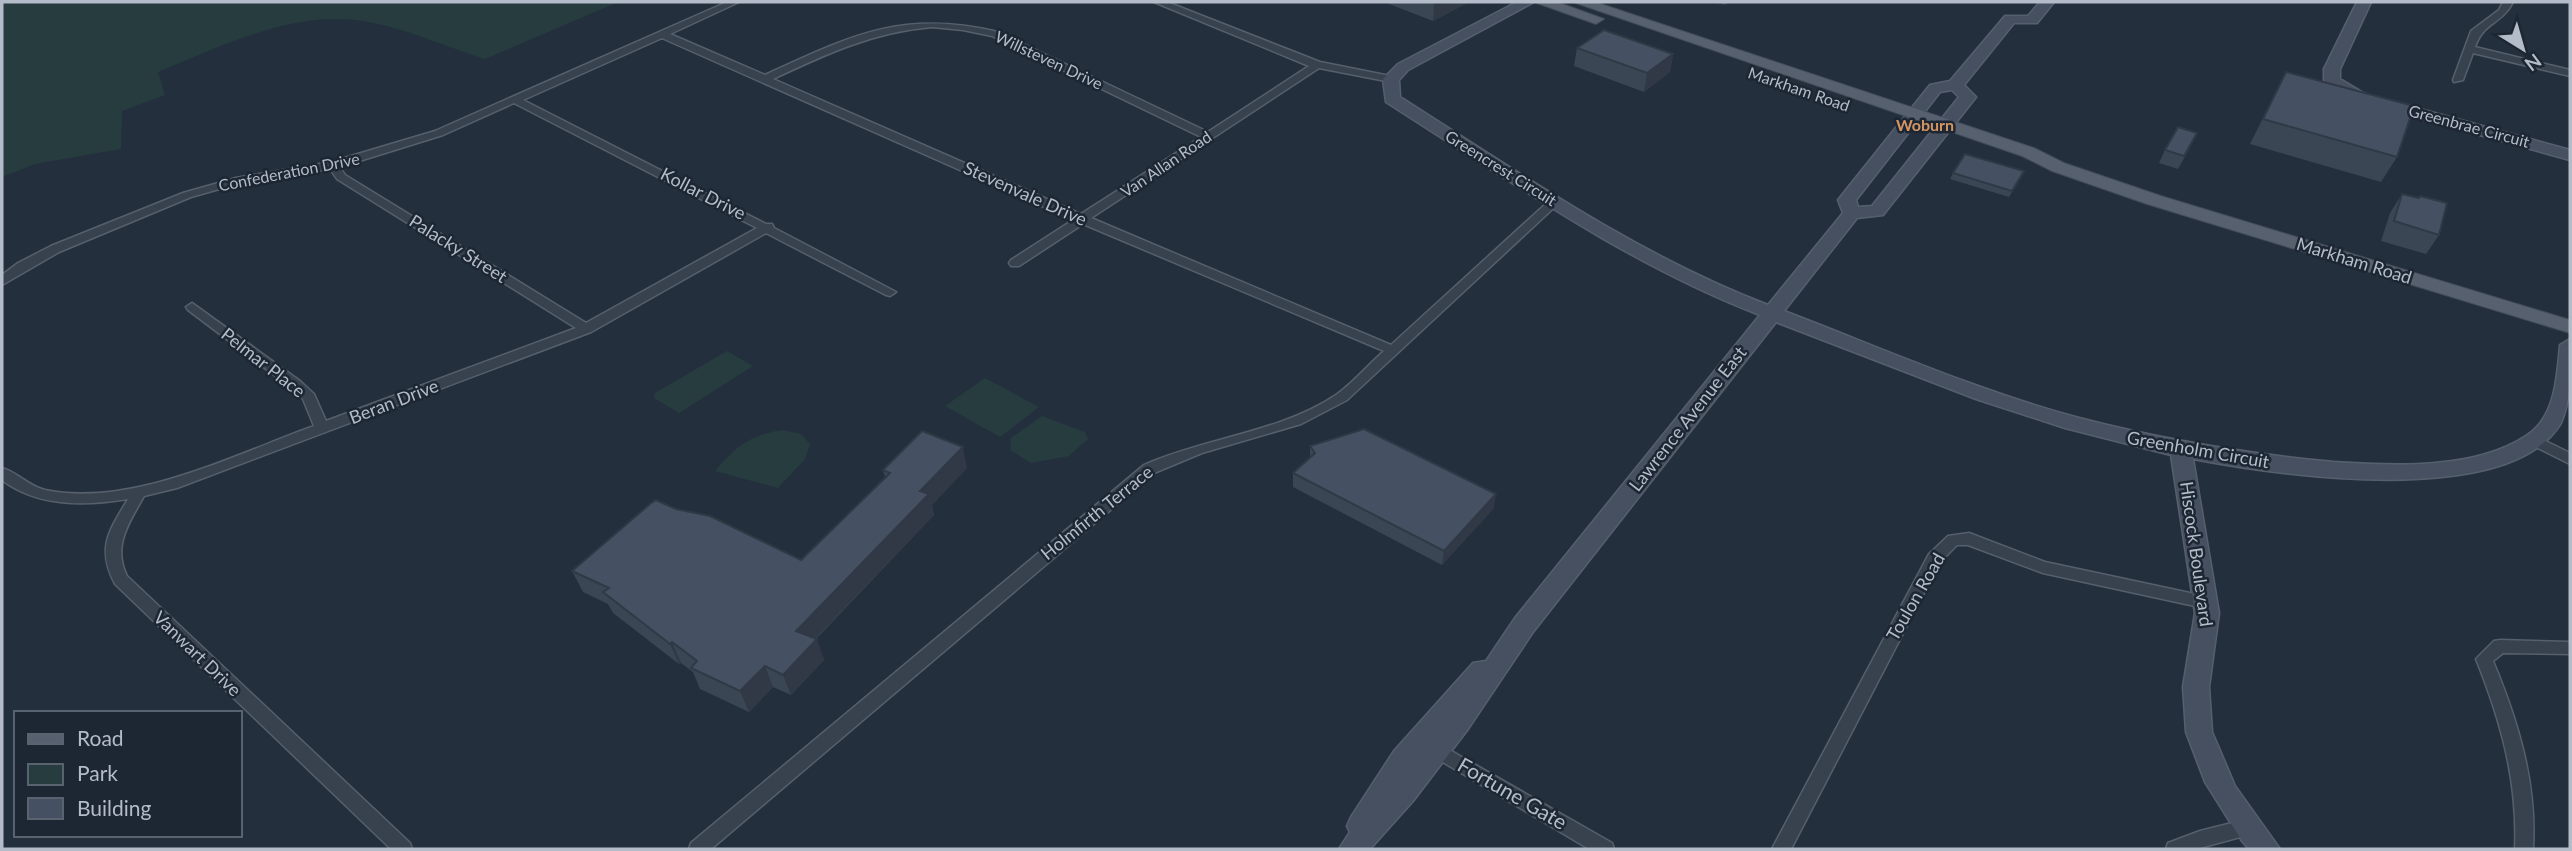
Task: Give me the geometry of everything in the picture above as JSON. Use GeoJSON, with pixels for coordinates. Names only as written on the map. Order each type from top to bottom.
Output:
{"type":"FeatureCollection","features":[{"type":"Feature","properties":{"kind":"main road","name":"Markham Road"},"geometry":{"type":"LineString","coordinates":[[1542,2],[1942,130],[2018,161],[2058,167],[2154,200],[2570,327]]}},
{"type":"Feature","properties":{"kind":"main road","name":"Markham Road"},"geometry":{"type":"LineString","coordinates":[[1581,2],[1909,120]]}},
{"type":"Feature","properties":{"kind":"street","name":"Confederation Drive"},"geometry":{"type":"LineString","coordinates":[[2,281],[55,249],[187,195],[236,181],[333,165],[418,141],[734,2]]}},
{"type":"Feature","properties":{"kind":"street"},"geometry":{"type":"LineString","coordinates":[[1160,2],[1317,65],[1391,79],[1403,67],[1527,2]]}},
{"type":"Feature","properties":{"kind":"street"},"geometry":{"type":"LineString","coordinates":[[2011,2],[2004,11],[2010,19],[2032,20],[2047,2]]}},
{"type":"Feature","properties":{"kind":"street","name":"Greenbrae Circuit"},"geometry":{"type":"LineString","coordinates":[[2364,2],[2332,69],[2332,80],[2341,89],[2359,97],[2570,155]]}},
{"type":"Feature","properties":{"kind":"street"},"geometry":{"type":"LineString","coordinates":[[2458,80],[2478,28],[2503,12],[2508,2]]}},
{"type":"Feature","properties":{"kind":"street","name":"Lawrence Avenue East"},"geometry":{"type":"LineString","coordinates":[[1346,849],[1852,213],[1847,200],[1909,120],[1935,88],[1955,86],[2010,19]]}},
{"type":"Feature","properties":{"kind":"street","name":"Willsteven Drive"},"geometry":{"type":"LineString","coordinates":[[765,79],[854,37],[880,30],[933,24],[966,27],[995,34],[1208,136]]}},
{"type":"Feature","properties":{"kind":"street","name":"Stevenvale Drive"},"geometry":{"type":"LineString","coordinates":[[662,34],[1082,219],[1390,349]]}},
{"type":"Feature","properties":{"kind":"street"},"geometry":{"type":"LineString","coordinates":[[2470,49],[2570,74]]}},
{"type":"Feature","properties":{"kind":"street","name":"Van Allan Road"},"geometry":{"type":"LineString","coordinates":[[1015,263],[1317,65]]}},
{"type":"Feature","properties":{"kind":"street","name":"Greencrest Circuit"},"geometry":{"type":"LineString","coordinates":[[1391,79],[1390,94],[1398,104],[1555,202],[1706,288],[1771,314]]}},
{"type":"Feature","properties":{"kind":"street"},"geometry":{"type":"LineString","coordinates":[[1852,213],[1877,211],[1968,97],[1955,86]]}},
{"type":"Feature","properties":{"kind":"street","name":"Kollar Drive"},"geometry":{"type":"LineString","coordinates":[[514,99],[768,227],[890,292]]}},
{"type":"Feature","properties":{"kind":"street","name":"Palacky Street"},"geometry":{"type":"LineString","coordinates":[[333,165],[341,177],[586,329]]}},
{"type":"Feature","properties":{"kind":"street","name":"Holmfirth Terrace"},"geometry":{"type":"LineString","coordinates":[[698,849],[1149,469],[1186,453],[1316,414],[1342,397],[1390,349],[1555,202]]}},
{"type":"Feature","properties":{"kind":"street","name":"Beran Drive"},"geometry":{"type":"LineString","coordinates":[[2,473],[24,488],[44,494],[89,497],[138,494],[322,429],[586,329],[768,227]]}},
{"type":"Feature","properties":{"kind":"street","name":"Pelmar Place"},"geometry":{"type":"LineString","coordinates":[[192,307],[309,397],[322,429]]}},
{"type":"Feature","properties":{"kind":"street","name":"Greenholm Circuit"},"geometry":{"type":"LineString","coordinates":[[1771,314],[2041,414],[2181,450],[2248,462],[2398,474],[2487,461],[2535,441]]}},
{"type":"Feature","properties":{"kind":"street"},"geometry":{"type":"LineString","coordinates":[[2570,345],[2565,394],[2552,421],[2535,441],[2570,459]]}},
{"type":"Feature","properties":{"kind":"street","name":"Hiscock Boulevard"},"geometry":{"type":"LineString","coordinates":[[2181,450],[2204,602],[2207,644],[2196,685],[2199,726],[2203,744],[2220,785],[2266,849]]}},
{"type":"Feature","properties":{"kind":"street","name":"Vanwart Drive"},"geometry":{"type":"LineString","coordinates":[[138,494],[110,552],[112,565],[121,580],[403,849]]}},
{"type":"Feature","properties":{"kind":"street","name":"Toulon Road"},"geometry":{"type":"LineString","coordinates":[[1781,849],[1934,558],[1953,540],[1969,539],[2043,567],[2204,602]]}},
{"type":"Feature","properties":{"kind":"street"},"geometry":{"type":"LineString","coordinates":[[2524,849],[2526,827],[2514,743],[2484,659],[2500,646],[2570,648]]}},
{"type":"Feature","properties":{"kind":"street","name":"Lawrence Avenue East"},"geometry":{"type":"LineString","coordinates":[[1353,849],[1428,745]]}},
{"type":"Feature","properties":{"kind":"street","name":"Fortune Gate"},"geometry":{"type":"LineString","coordinates":[[1428,745],[1605,849]]}},
{"type":"Feature","properties":{"kind":"street"},"geometry":{"type":"LineString","coordinates":[[2175,849],[2200,839],[2248,827]]}},
{"type":"Feature","properties":{"kind":"green space"},"geometry":{"type":"Polygon","coordinates":[[[2,2],[618,2],[485,59],[391,27],[349,19],[293,23],[265,30],[158,72],[165,95],[122,111],[121,149],[35,164],[2,177],[2,2]]]}},
{"type":"Feature","properties":{"kind":"green space"},"geometry":{"type":"Polygon","coordinates":[[[727,351],[753,366],[679,413],[654,398],[655,393],[727,351]]]}},
{"type":"Feature","properties":{"kind":"green space"},"geometry":{"type":"Polygon","coordinates":[[[985,378],[1039,407],[1000,437],[945,406],[985,378]]]}},
{"type":"Feature","properties":{"kind":"green space"},"geometry":{"type":"Polygon","coordinates":[[[1042,416],[1085,432],[1088,439],[1069,456],[1031,463],[1010,450],[1011,438],[1042,416]]]}},
{"type":"Feature","properties":{"kind":"green space"},"geometry":{"type":"Polygon","coordinates":[[[783,430],[801,434],[810,444],[805,459],[778,488],[715,471],[744,443],[783,430]]]}},
{"type":"Feature","properties":{"kind":"building"},"geometry":{"type":"Polygon","coordinates":[[[1604,30],[1673,54],[1647,73],[1577,48],[1604,30]]]}},
{"type":"Feature","properties":{"kind":"building"},"geometry":{"type":"Polygon","coordinates":[[[2286,72],[2414,106],[2397,157],[2263,119],[2286,72]]]}},
{"type":"Feature","properties":{"kind":"building"},"geometry":{"type":"Polygon","coordinates":[[[2178,127],[2197,133],[2184,156],[2165,150],[2178,127]]]}},
{"type":"Feature","properties":{"kind":"building"},"geometry":{"type":"Polygon","coordinates":[[[1965,154],[2024,171],[2012,191],[1953,173],[1965,154]]]}},
{"type":"Feature","properties":{"kind":"building"},"geometry":{"type":"Polygon","coordinates":[[[2402,194],[2447,203],[2439,235],[2394,221],[2402,194]]]}},
{"type":"Feature","properties":{"kind":"building"},"geometry":{"type":"Polygon","coordinates":[[[1364,429],[1496,494],[1444,551],[1293,473],[1315,453],[1310,446],[1364,429]]]}},
{"type":"Feature","properties":{"kind":"building"},"geometry":{"type":"Polygon","coordinates":[[[922,431],[963,447],[920,491],[929,494],[796,631],[817,639],[783,675],[765,666],[740,691],[691,668],[697,661],[672,642],[670,644],[603,592],[609,588],[572,571],[656,500],[676,509],[710,516],[801,560],[890,473],[883,470],[922,431]]]}},
{"type":"Feature","properties":{"kind":"district","name":"Woburn"},"geometry":{"type":"Point","coordinates":[1925,125]}}]}
